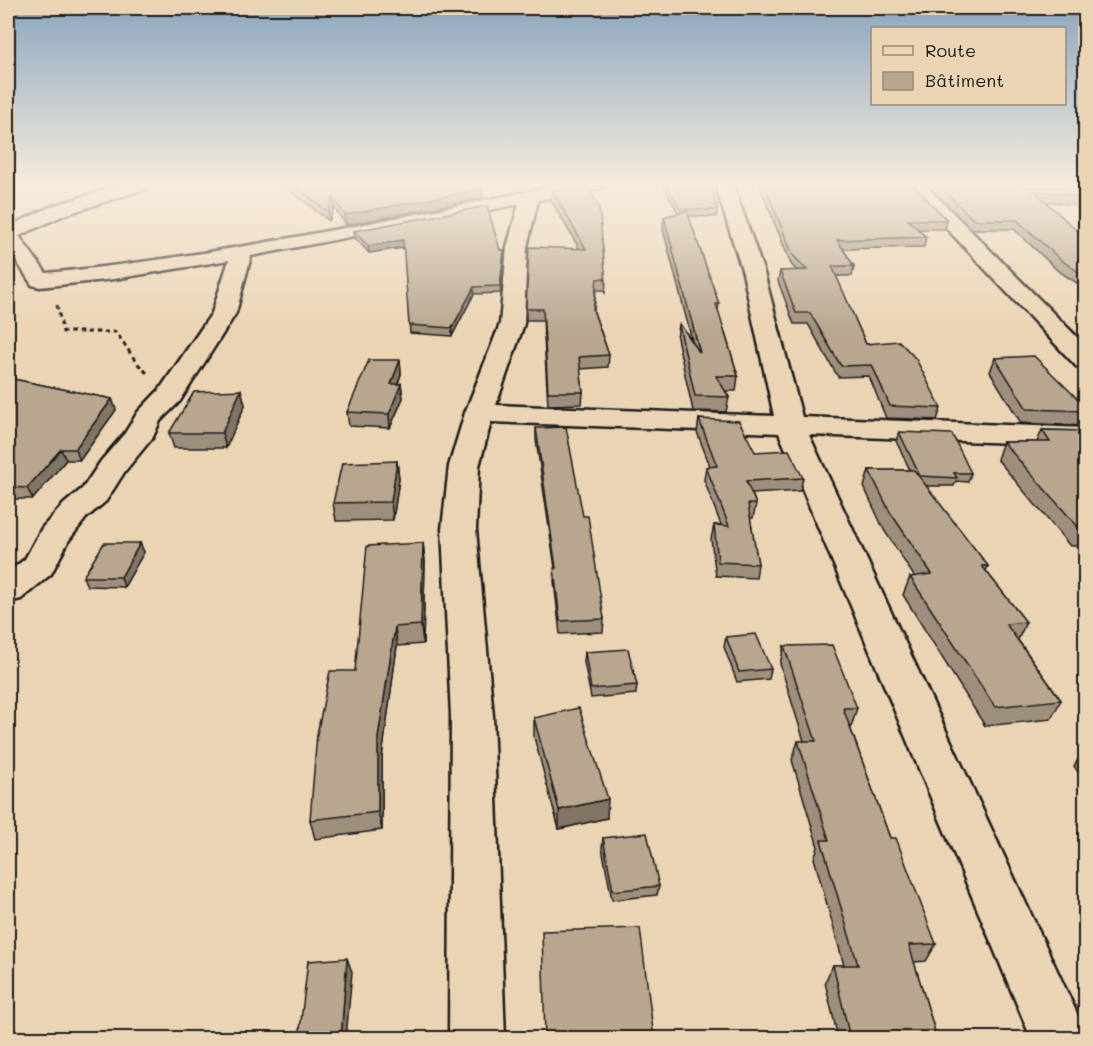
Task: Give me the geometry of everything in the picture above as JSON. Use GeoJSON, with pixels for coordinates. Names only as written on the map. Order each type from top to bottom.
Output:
{"type":"FeatureCollection","features":[{"type":"Feature","properties":{"kind":"street"},"geometry":{"type":"LineString","coordinates":[[11,233],[8,234],[40,279],[114,273],[242,252],[329,233]]}},
{"type":"Feature","properties":{"kind":"street"},"geometry":{"type":"LineString","coordinates":[[477,1038],[472,716],[459,529],[464,466],[479,413],[512,324],[518,233]]}},
{"type":"Feature","properties":{"kind":"street"},"geometry":{"type":"LineString","coordinates":[[741,233],[769,333],[790,424],[1059,1038]]}},
{"type":"Feature","properties":{"kind":"street"},"geometry":{"type":"LineString","coordinates":[[960,233],[1028,299],[1086,362]]}},
{"type":"Feature","properties":{"kind":"street"},"geometry":{"type":"LineString","coordinates":[[8,590],[39,566],[54,536],[75,511],[94,494],[112,467],[138,437],[148,418],[170,395],[224,313],[242,252]]}},
{"type":"Feature","properties":{"kind":"street"},"geometry":{"type":"LineString","coordinates":[[479,413],[1086,437]]}},
{"type":"Feature","properties":{"kind":"path"},"geometry":{"type":"LineString","coordinates":[[40,279],[56,301],[63,332],[116,332],[137,363],[170,395]]}},
{"type":"Feature","properties":{"kind":"building"},"geometry":{"type":"Polygon","coordinates":[[[356,233],[495,233],[500,250],[504,250],[500,286],[474,287],[452,328],[409,325],[403,240],[368,246],[356,233]]]}},
{"type":"Feature","properties":{"kind":"building"},"geometry":{"type":"Polygon","coordinates":[[[577,233],[601,233],[606,282],[604,278],[597,279],[593,310],[609,355],[579,357],[583,392],[548,392],[543,309],[526,309],[529,247],[586,249],[577,233]]]}},
{"type":"Feature","properties":{"kind":"building"},"geometry":{"type":"Polygon","coordinates":[[[668,233],[695,233],[719,304],[716,304],[738,376],[716,376],[729,397],[695,396],[680,324],[700,353],[668,233]]]}},
{"type":"Feature","properties":{"kind":"building"},"geometry":{"type":"Polygon","coordinates":[[[784,233],[922,233],[926,237],[837,240],[854,266],[832,266],[866,344],[899,341],[916,359],[941,408],[890,406],[872,365],[841,366],[810,313],[796,313],[780,271],[807,270],[793,255],[784,233]]]}},
{"type":"Feature","properties":{"kind":"building"},"geometry":{"type":"Polygon","coordinates":[[[1031,233],[1079,233],[1086,239],[1086,277],[1061,260],[1031,233]]]}},
{"type":"Feature","properties":{"kind":"building"},"geometry":{"type":"Polygon","coordinates":[[[1034,356],[1086,407],[1086,411],[1027,409],[995,358],[1034,356]]]}},
{"type":"Feature","properties":{"kind":"building"},"geometry":{"type":"Polygon","coordinates":[[[369,360],[400,360],[391,384],[401,384],[389,414],[347,412],[369,360]]]}},
{"type":"Feature","properties":{"kind":"building"},"geometry":{"type":"Polygon","coordinates":[[[8,378],[112,399],[75,449],[61,449],[27,488],[8,487],[8,378]]]}},
{"type":"Feature","properties":{"kind":"building"},"geometry":{"type":"Polygon","coordinates":[[[241,390],[222,433],[169,433],[194,392],[241,390]]]}},
{"type":"Feature","properties":{"kind":"building"},"geometry":{"type":"Polygon","coordinates":[[[699,419],[739,421],[755,452],[789,450],[803,478],[746,481],[756,504],[748,504],[758,564],[718,562],[714,525],[729,526],[706,467],[717,466],[699,419]]]}},
{"type":"Feature","properties":{"kind":"building"},"geometry":{"type":"Polygon","coordinates":[[[566,427],[583,516],[588,516],[604,619],[560,621],[554,568],[556,568],[536,428],[566,427]]]}},
{"type":"Feature","properties":{"kind":"building"},"geometry":{"type":"Polygon","coordinates":[[[1042,430],[1086,431],[1086,528],[1079,528],[1003,442],[1050,442],[1042,430]]]}},
{"type":"Feature","properties":{"kind":"building"},"geometry":{"type":"Polygon","coordinates":[[[899,432],[952,434],[971,473],[954,473],[957,478],[920,476],[899,432]]]}},
{"type":"Feature","properties":{"kind":"building"},"geometry":{"type":"Polygon","coordinates":[[[397,461],[391,502],[333,503],[342,463],[397,461]]]}},
{"type":"Feature","properties":{"kind":"building"},"geometry":{"type":"Polygon","coordinates":[[[869,470],[914,470],[988,566],[982,566],[1026,622],[1006,624],[1061,700],[995,707],[910,577],[932,574],[890,512],[869,470]]]}},
{"type":"Feature","properties":{"kind":"building"},"geometry":{"type":"Polygon","coordinates":[[[104,543],[140,543],[121,577],[83,577],[104,543]]]}},
{"type":"Feature","properties":{"kind":"building"},"geometry":{"type":"Polygon","coordinates":[[[423,543],[421,625],[395,627],[378,738],[378,812],[310,820],[317,734],[330,671],[355,671],[367,546],[423,543]]]}},
{"type":"Feature","properties":{"kind":"building"},"geometry":{"type":"Polygon","coordinates":[[[756,634],[771,669],[739,672],[726,637],[756,634]]]}},
{"type":"Feature","properties":{"kind":"building"},"geometry":{"type":"Polygon","coordinates":[[[832,645],[857,708],[843,708],[890,838],[896,838],[936,944],[909,945],[937,1038],[850,1038],[833,965],[858,965],[821,840],[829,840],[798,741],[816,741],[784,646],[832,645]]]}},
{"type":"Feature","properties":{"kind":"building"},"geometry":{"type":"Polygon","coordinates":[[[628,649],[637,685],[591,689],[585,652],[628,649]]]}},
{"type":"Feature","properties":{"kind":"building"},"geometry":{"type":"Polygon","coordinates":[[[579,708],[608,799],[559,810],[534,718],[579,708]]]}},
{"type":"Feature","properties":{"kind":"building"},"geometry":{"type":"Polygon","coordinates":[[[647,833],[659,886],[613,891],[603,838],[647,833]]]}},
{"type":"Feature","properties":{"kind":"building"},"geometry":{"type":"Polygon","coordinates":[[[640,928],[654,1038],[545,1038],[542,931],[640,928]]]}},
{"type":"Feature","properties":{"kind":"building"},"geometry":{"type":"Polygon","coordinates":[[[347,958],[341,1038],[299,1038],[308,961],[347,958]]]}}]}
